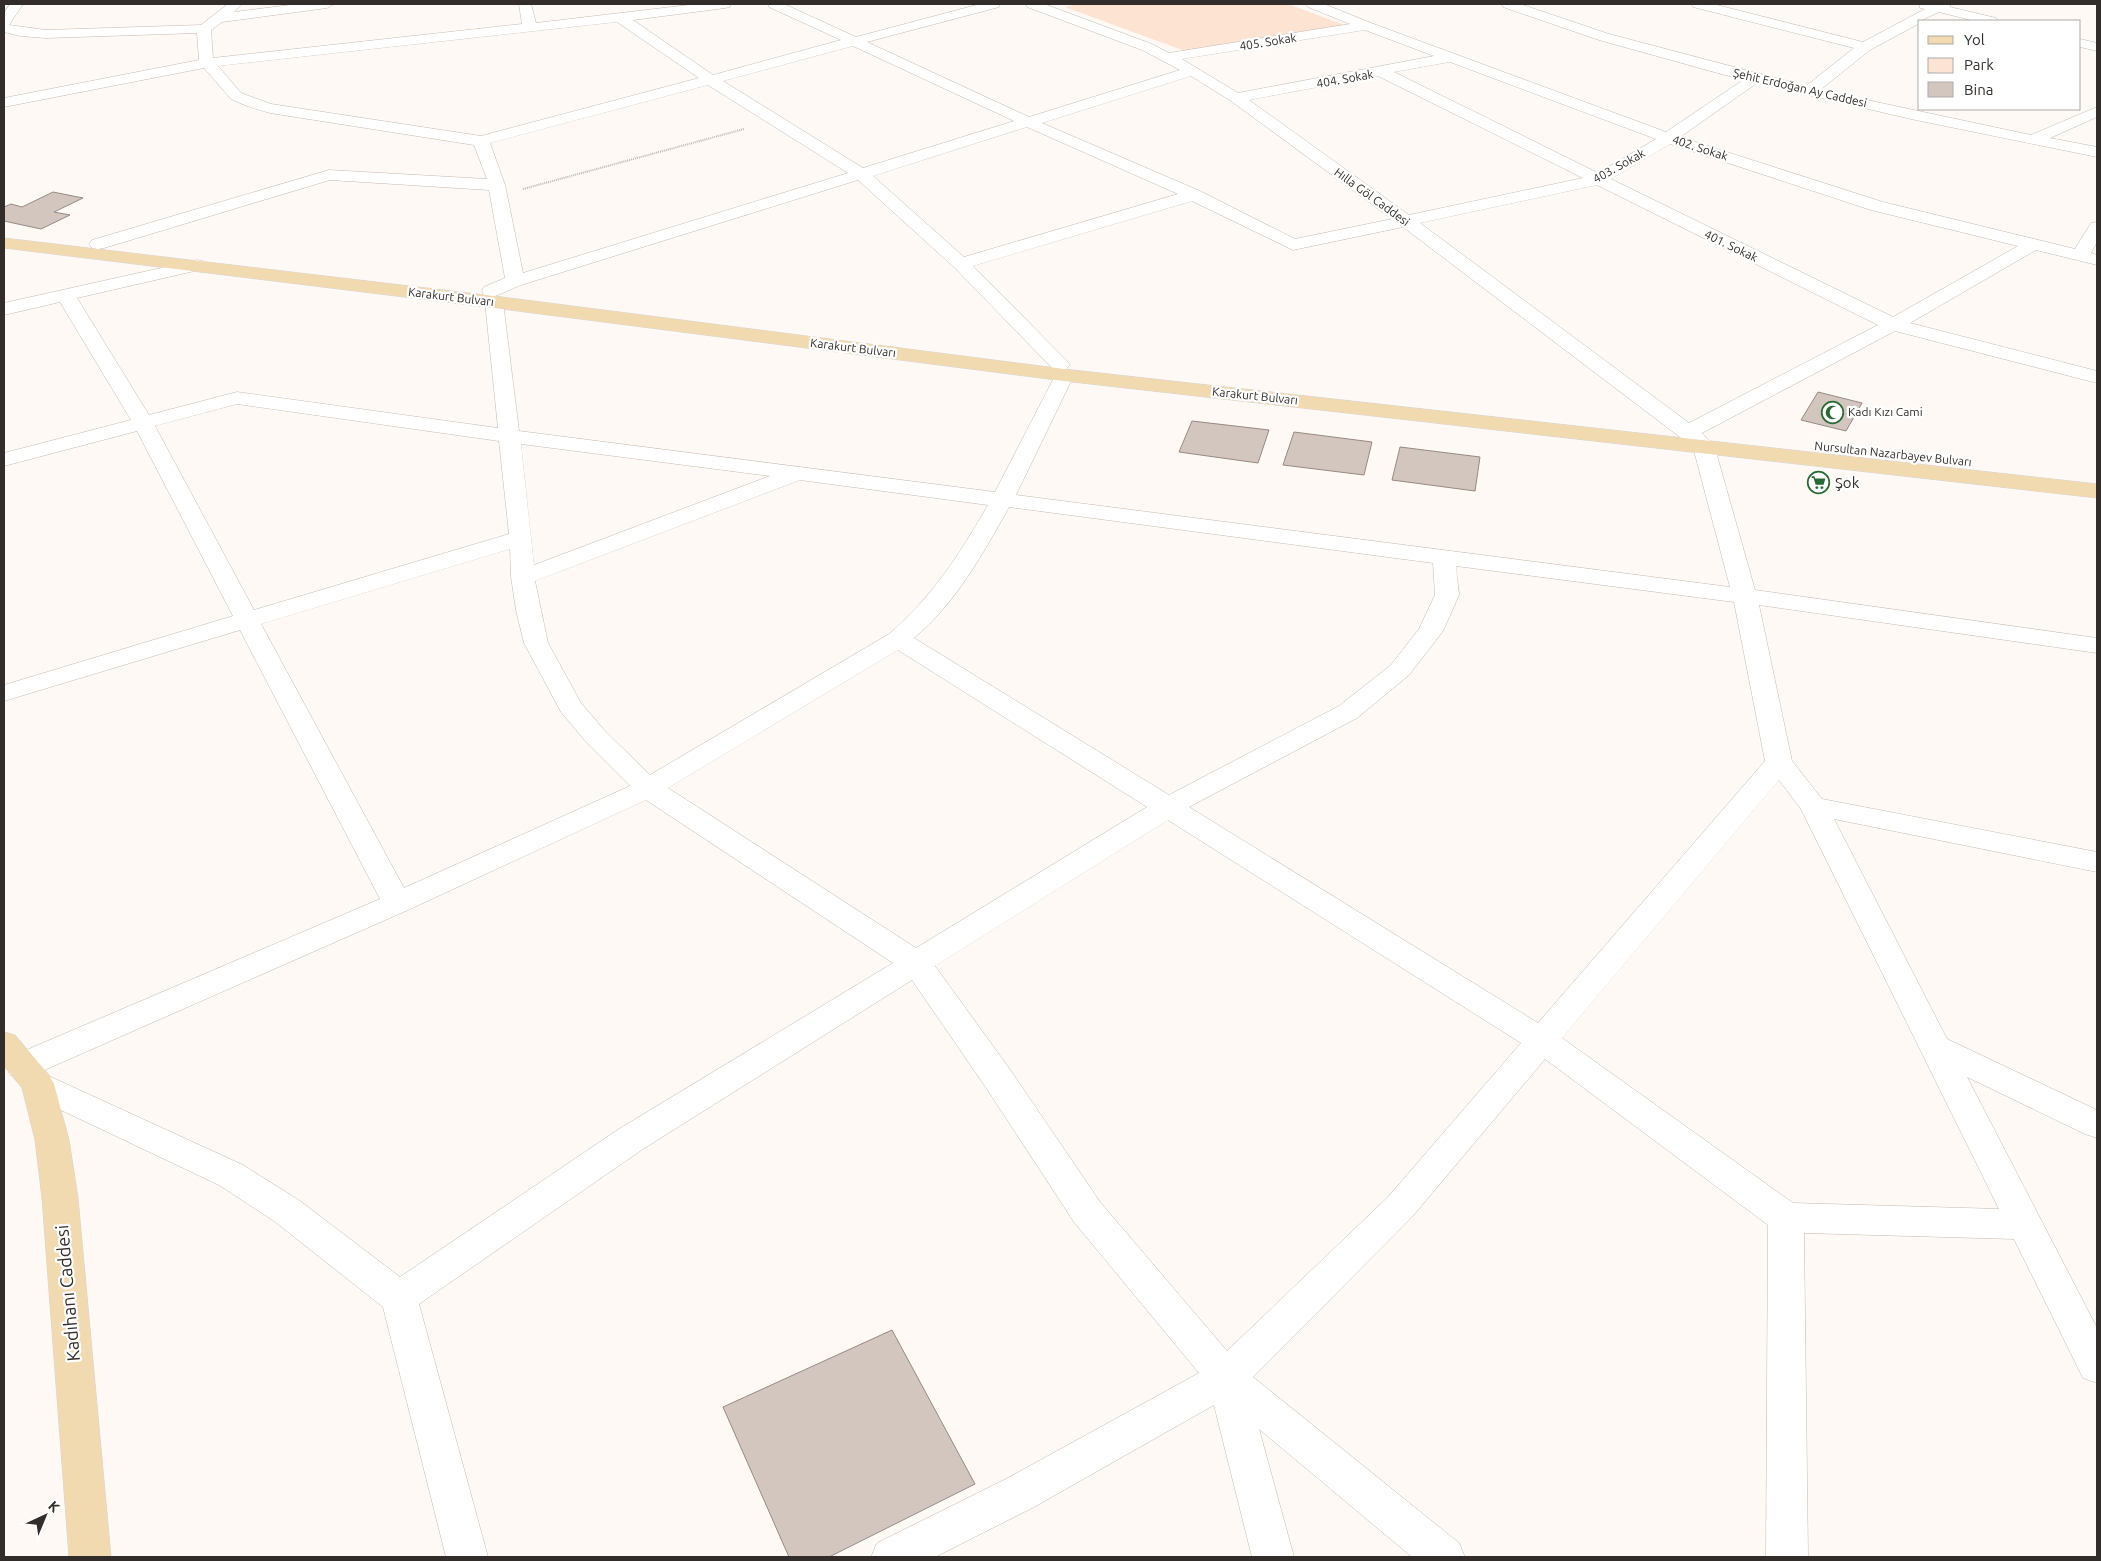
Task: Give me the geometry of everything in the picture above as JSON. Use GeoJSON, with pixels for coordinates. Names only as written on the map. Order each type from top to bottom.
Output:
{"type":"FeatureCollection","features":[{"type":"Feature","properties":{"kind":"main road","name":"Karakurt Bulvarı"},"geometry":{"type":"LineString","coordinates":[[4,230],[492,297],[1062,370],[1696,438]]}},
{"type":"Feature","properties":{"kind":"main road","name":"Karakurt Bulvarı"},"geometry":{"type":"LineString","coordinates":[[4,243],[492,297]]}},
{"type":"Feature","properties":{"kind":"main road","name":"Nursultan Nazarbayev Bulvarı"},"geometry":{"type":"LineString","coordinates":[[1696,438],[2097,477]]}},
{"type":"Feature","properties":{"kind":"main road","name":"Nursultan Nazarbayev Bulvarı"},"geometry":{"type":"LineString","coordinates":[[1696,438],[2097,491]]}},
{"type":"Feature","properties":{"kind":"main road","name":"Kadıhanı Caddesi"},"geometry":{"type":"LineString","coordinates":[[15,1059],[52,1140],[60,1198],[90,1557]]}},
{"type":"Feature","properties":{"kind":"street"},"geometry":{"type":"LineString","coordinates":[[4,23],[16,4]]}},
{"type":"Feature","properties":{"kind":"street"},"geometry":{"type":"LineString","coordinates":[[4,28],[20,32],[46,34],[204,29],[236,4]]}},
{"type":"Feature","properties":{"kind":"street"},"geometry":{"type":"LineString","coordinates":[[219,18],[327,4]]}},
{"type":"Feature","properties":{"kind":"street"},"geometry":{"type":"LineString","coordinates":[[525,4],[530,28]]}},
{"type":"Feature","properties":{"kind":"street"},"geometry":{"type":"LineString","coordinates":[[4,103],[207,63],[620,18],[726,4]]}},
{"type":"Feature","properties":{"kind":"street","name":"403. Sokak"},"geometry":{"type":"LineString","coordinates":[[774,4],[1028,122],[1194,195],[1293,245],[1598,180],[1668,138],[1754,78]]}},
{"type":"Feature","properties":{"kind":"street"},"geometry":{"type":"LineString","coordinates":[[204,29],[203,38],[207,63],[236,96],[270,108],[481,141],[994,4]]}},
{"type":"Feature","properties":{"kind":"street","name":"Hılla Göl Caddesi"},"geometry":{"type":"LineString","coordinates":[[1032,4],[1133,41],[1169,57],[1236,98],[1406,221],[1696,438]]}},
{"type":"Feature","properties":{"kind":"street","name":"402. Sokak"},"geometry":{"type":"LineString","coordinates":[[1313,4],[1366,26],[1454,57],[1668,138],[1878,206],[2097,260]]}},
{"type":"Feature","properties":{"kind":"street","name":"Şehit Erdoğan Ay Caddesi"},"geometry":{"type":"LineString","coordinates":[[1508,4],[1603,36],[1754,78],[2032,140],[2097,152]]}},
{"type":"Feature","properties":{"kind":"street"},"geometry":{"type":"LineString","coordinates":[[1698,4],[1866,47]]}},
{"type":"Feature","properties":{"kind":"street"},"geometry":{"type":"LineString","coordinates":[[1918,4],[1941,6],[1988,20]]}},
{"type":"Feature","properties":{"kind":"street"},"geometry":{"type":"LineString","coordinates":[[1809,91],[1866,47],[1941,6]]}},
{"type":"Feature","properties":{"kind":"street"},"geometry":{"type":"LineString","coordinates":[[15,1059],[397,904],[648,788],[898,640],[925,615],[949,586],[1002,500],[1062,370],[961,264],[860,173],[711,80],[620,18]]}},
{"type":"Feature","properties":{"kind":"street","name":"405. Sokak"},"geometry":{"type":"LineString","coordinates":[[1169,57],[1366,26]]}},
{"type":"Feature","properties":{"kind":"street"},"geometry":{"type":"LineString","coordinates":[[2081,43],[2097,47]]}},
{"type":"Feature","properties":{"kind":"street","name":"404. Sokak"},"geometry":{"type":"LineString","coordinates":[[1236,98],[1454,57]]}},
{"type":"Feature","properties":{"kind":"street"},"geometry":{"type":"LineString","coordinates":[[1193,71],[515,281],[492,297],[528,610],[536,643],[570,706],[596,737],[648,788],[916,963],[999,1080],[1087,1212],[1226,1378],[1444,1557]]}},
{"type":"Feature","properties":{"kind":"street","name":"401. Sokak"},"geometry":{"type":"LineString","coordinates":[[1382,72],[1893,325],[2097,377]]}},
{"type":"Feature","properties":{"kind":"street"},"geometry":{"type":"LineString","coordinates":[[2032,140],[2097,112]]}},
{"type":"Feature","properties":{"kind":"street"},"geometry":{"type":"LineString","coordinates":[[481,141],[498,190],[515,281]]}},
{"type":"Feature","properties":{"kind":"street"},"geometry":{"type":"LineString","coordinates":[[98,244],[330,175],[498,190]]}},
{"type":"Feature","properties":{"kind":"street"},"geometry":{"type":"LineString","coordinates":[[961,264],[1194,195]]}},
{"type":"Feature","properties":{"kind":"street"},"geometry":{"type":"LineString","coordinates":[[2080,256],[2097,227]]}},
{"type":"Feature","properties":{"kind":"street"},"geometry":{"type":"LineString","coordinates":[[2033,245],[1696,438],[1745,596],[1779,762],[1813,806],[2097,1366]]}},
{"type":"Feature","properties":{"kind":"street"},"geometry":{"type":"LineString","coordinates":[[4,309],[197,265]]}},
{"type":"Feature","properties":{"kind":"street"},"geometry":{"type":"LineString","coordinates":[[66,296],[143,423],[397,904]]}},
{"type":"Feature","properties":{"kind":"street"},"geometry":{"type":"LineString","coordinates":[[4,460],[237,398],[508,436],[1745,596],[2097,644]]}},
{"type":"Feature","properties":{"kind":"street"},"geometry":{"type":"LineString","coordinates":[[523,577],[798,473]]}},
{"type":"Feature","properties":{"kind":"street"},"geometry":{"type":"LineString","coordinates":[[4,693],[521,538]]}},
{"type":"Feature","properties":{"kind":"street"},"geometry":{"type":"LineString","coordinates":[[399,1298],[631,1140],[916,963],[1168,808],[1348,712],[1400,670],[1430,631],[1447,595],[1444,557]]}},
{"type":"Feature","properties":{"kind":"street"},"geometry":{"type":"LineString","coordinates":[[898,640],[1543,1041],[1786,1218],[2026,1224]]}},
{"type":"Feature","properties":{"kind":"street"},"geometry":{"type":"LineString","coordinates":[[892,1557],[1020,1492],[1226,1378],[1400,1207],[1779,762]]}},
{"type":"Feature","properties":{"kind":"street"},"geometry":{"type":"LineString","coordinates":[[1813,806],[2097,862]]}},
{"type":"Feature","properties":{"kind":"street"},"geometry":{"type":"LineString","coordinates":[[1934,1047],[2097,1125]]}},
{"type":"Feature","properties":{"kind":"street"},"geometry":{"type":"LineString","coordinates":[[15,1059],[231,1175],[287,1211],[399,1298],[456,1523],[467,1557]]}},
{"type":"Feature","properties":{"kind":"street"},"geometry":{"type":"LineString","coordinates":[[1786,1218],[1787,1557]]}},
{"type":"Feature","properties":{"kind":"street"},"geometry":{"type":"LineString","coordinates":[[1226,1378],[1273,1557]]}},
{"type":"Feature","properties":{"kind":"path"},"geometry":{"type":"LineString","coordinates":[[498,190],[776,120]]}},
{"type":"Feature","properties":{"kind":"green space"},"geometry":{"type":"Polygon","coordinates":[[[1077,4],[1288,4],[1347,26],[1185,51],[1065,7],[1077,4]]]}},
{"type":"Feature","properties":{"kind":"building"},"geometry":{"type":"Polygon","coordinates":[[[53,192],[83,198],[54,212],[70,215],[41,229],[4,221],[4,207],[11,204],[22,207],[53,192]]]}},
{"type":"Feature","properties":{"kind":"building","name":"Kadı Kızı Cami"},"geometry":{"type":"Polygon","coordinates":[[[1818,392],[1862,403],[1846,431],[1801,420],[1818,392]]]}},
{"type":"Feature","properties":{"kind":"building"},"geometry":{"type":"Polygon","coordinates":[[[1192,421],[1269,430],[1258,463],[1179,452],[1192,421]]]}},
{"type":"Feature","properties":{"kind":"building"},"geometry":{"type":"Polygon","coordinates":[[[1294,432],[1372,442],[1364,475],[1283,465],[1294,432]]]}},
{"type":"Feature","properties":{"kind":"building"},"geometry":{"type":"Polygon","coordinates":[[[1400,447],[1480,457],[1475,491],[1392,480],[1400,447]]]}},
{"type":"Feature","properties":{"kind":"building"},"geometry":{"type":"Polygon","coordinates":[[[892,1330],[975,1484],[829,1557],[789,1557],[723,1407],[892,1330]]]}},
{"type":"Feature","properties":{"kind":"place","name":"Kadı Kızı Cami"},"geometry":{"type":"Point","coordinates":[1832,412]}},
{"type":"Feature","properties":{"kind":"place","name":"Şok"},"geometry":{"type":"Point","coordinates":[1819,483]}}]}
